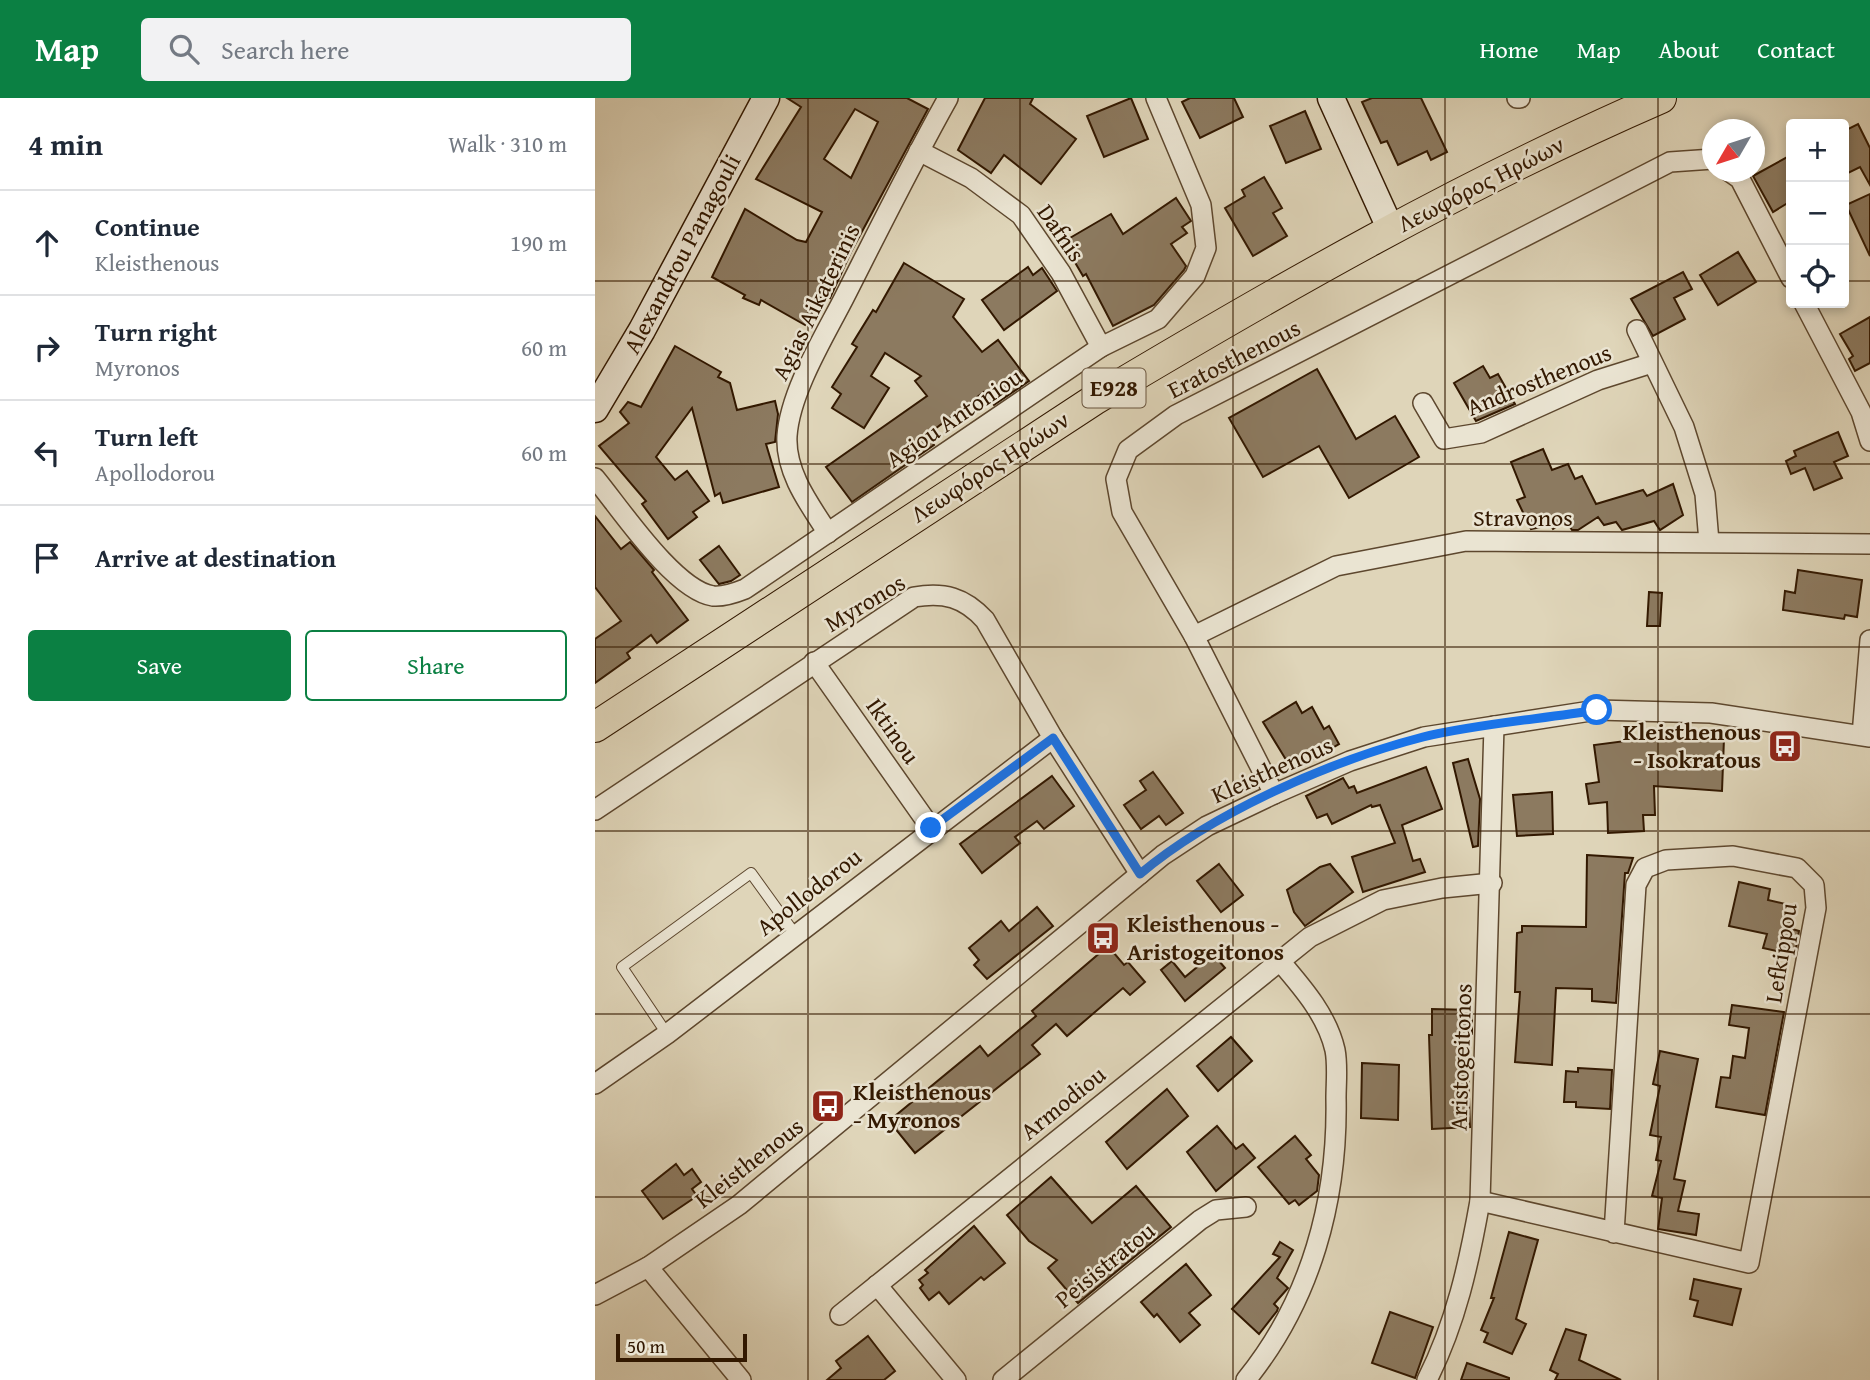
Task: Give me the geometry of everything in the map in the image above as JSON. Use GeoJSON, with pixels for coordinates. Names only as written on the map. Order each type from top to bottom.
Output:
{"type":"FeatureCollection","features":[{"type":"Feature","properties":{"kind":"main road","name":"Λεωφόρος Ηρώων"},"geometry":{"type":"LineString","coordinates":[[595,727],[1094,400],[1391,230],[1558,143],[1661,98]]}},
{"type":"Feature","properties":{"kind":"street","name":"Alexandrou Panagouli"},"geometry":{"type":"LineString","coordinates":[[595,410],[642,330],[766,98]]}},
{"type":"Feature","properties":{"kind":"street","name":"Agias Aikaterinis"},"geometry":{"type":"LineString","coordinates":[[828,533],[798,484],[790,461],[787,436],[793,405],[822,340],[948,98]]}},
{"type":"Feature","properties":{"kind":"street","name":"Agiou Antoniou"},"geometry":{"type":"LineString","coordinates":[[595,478],[670,567],[698,591],[714,596],[745,589],[1101,347],[1158,319],[1195,276],[1206,247],[1201,205],[1156,98]]}},
{"type":"Feature","properties":{"kind":"street"},"geometry":{"type":"LineString","coordinates":[[1331,98],[1391,230]]}},
{"type":"Feature","properties":{"kind":"street","name":"Dafnis"},"geometry":{"type":"LineString","coordinates":[[919,151],[971,178],[1021,215],[1061,273],[1101,347]]}},
{"type":"Feature","properties":{"kind":"street","name":"Eratosthenous"},"geometry":{"type":"LineString","coordinates":[[1273,794],[1194,636],[1122,512],[1116,479],[1128,450],[1176,415],[1670,162],[1702,160]]}},
{"type":"Feature","properties":{"kind":"street"},"geometry":{"type":"LineString","coordinates":[[1742,182],[1786,268]]}},
{"type":"Feature","properties":{"kind":"street"},"geometry":{"type":"LineString","coordinates":[[1807,308],[1861,412],[1870,441]]}},
{"type":"Feature","properties":{"kind":"street","name":"Androsthenous"},"geometry":{"type":"LineString","coordinates":[[1637,330],[1684,427],[1705,494],[1709,542]]}},
{"type":"Feature","properties":{"kind":"street","name":"Androsthenous"},"geometry":{"type":"LineString","coordinates":[[1423,403],[1444,439],[1481,433],[1598,380],[1652,363]]}},
{"type":"Feature","properties":{"kind":"street","name":"Stravonos"},"geometry":{"type":"LineString","coordinates":[[1194,636],[1336,566],[1466,541],[1870,544]]}},
{"type":"Feature","properties":{"kind":"street","name":"Myronos"},"geometry":{"type":"LineString","coordinates":[[595,810],[914,597],[937,593],[957,598],[972,606],[985,620],[1053,738],[1140,874]]}},
{"type":"Feature","properties":{"kind":"street"},"geometry":{"type":"LineString","coordinates":[[1866,736],[1870,640]]}},
{"type":"Feature","properties":{"kind":"street","name":"Iktinou"},"geometry":{"type":"LineString","coordinates":[[814,662],[931,828]]}},
{"type":"Feature","properties":{"kind":"street","name":"Kleisthenous"},"geometry":{"type":"LineString","coordinates":[[595,1295],[648,1267],[739,1205],[1140,874],[1207,826],[1273,794],[1350,761],[1424,737],[1597,710],[1711,713],[1866,736]]}},
{"type":"Feature","properties":{"kind":"street","name":"Aristogeitonos"},"geometry":{"type":"LineString","coordinates":[[1427,1380],[1454,1317],[1469,1266],[1480,1201],[1495,726]]}},
{"type":"Feature","properties":{"kind":"street","name":"Apollodorou"},"geometry":{"type":"LineString","coordinates":[[595,1084],[667,1034],[931,828],[1053,738]]}},
{"type":"Feature","properties":{"kind":"street","name":"Lefkippou"},"geometry":{"type":"LineString","coordinates":[[1480,1201],[1614,1233],[1749,1263],[1817,908],[1814,885],[1797,868],[1733,856],[1666,860],[1645,868],[1636,885],[1614,1233]]}},
{"type":"Feature","properties":{"kind":"street","name":"Armodiou"},"geometry":{"type":"LineString","coordinates":[[840,1315],[1310,937],[1383,900],[1442,888],[1492,883]]}},
{"type":"Feature","properties":{"kind":"street"},"geometry":{"type":"LineString","coordinates":[[1246,1380],[1291,1315],[1307,1278],[1323,1229],[1337,1135],[1335,1051],[1313,1002],[1279,960]]}},
{"type":"Feature","properties":{"kind":"street","name":"Peisistratou"},"geometry":{"type":"LineString","coordinates":[[1003,1380],[1200,1220],[1216,1210],[1247,1207]]}},
{"type":"Feature","properties":{"kind":"street"},"geometry":{"type":"LineString","coordinates":[[648,1267],[741,1380]]}},
{"type":"Feature","properties":{"kind":"street"},"geometry":{"type":"LineString","coordinates":[[877,1285],[956,1380]]}},
{"type":"Feature","properties":{"kind":"lane"},"geometry":{"type":"LineString","coordinates":[[667,1034],[622,967],[751,873],[795,934]]}},
{"type":"Feature","properties":{"kind":"building"},"geometry":{"type":"Polygon","coordinates":[[[787,98],[907,98],[928,109],[851,252],[830,298],[823,294],[805,325],[761,300],[759,305],[743,298],[745,295],[712,277],[745,209],[797,240],[806,242],[822,212],[756,179],[801,107],[787,98]],[[855,109],[824,159],[851,178],[878,122],[855,109]]]}},
{"type":"Feature","properties":{"kind":"building"},"geometry":{"type":"Polygon","coordinates":[[[985,98],[1033,98],[1030,104],[1076,139],[1041,184],[1004,155],[991,173],[958,150],[985,98]]]}},
{"type":"Feature","properties":{"kind":"building"},"geometry":{"type":"Polygon","coordinates":[[[1131,98],[1148,139],[1104,157],[1087,116],[1131,98]]]}},
{"type":"Feature","properties":{"kind":"building"},"geometry":{"type":"Polygon","coordinates":[[[1190,98],[1234,98],[1243,117],[1200,138],[1182,102],[1190,98]]]}},
{"type":"Feature","properties":{"kind":"building"},"geometry":{"type":"Polygon","coordinates":[[[1372,98],[1421,98],[1447,152],[1431,160],[1427,151],[1398,165],[1387,141],[1381,143],[1362,102],[1372,98]]]}},
{"type":"Feature","properties":{"kind":"building"},"geometry":{"type":"Polygon","coordinates":[[[1305,111],[1321,149],[1286,163],[1270,126],[1305,111]]]}},
{"type":"Feature","properties":{"kind":"building"},"geometry":{"type":"Polygon","coordinates":[[[1858,124],[1870,148],[1870,185],[1860,167],[1849,172],[1849,128],[1858,124]]]}},
{"type":"Feature","properties":{"kind":"building"},"geometry":{"type":"Polygon","coordinates":[[[1786,158],[1786,204],[1773,212],[1756,182],[1765,182],[1765,169],[1786,158]]]}},
{"type":"Feature","properties":{"kind":"building"},"geometry":{"type":"Polygon","coordinates":[[[1264,177],[1282,208],[1273,213],[1287,236],[1253,256],[1225,208],[1245,196],[1242,190],[1264,177]]]}},
{"type":"Feature","properties":{"kind":"building"},"geometry":{"type":"Polygon","coordinates":[[[1870,194],[1870,256],[1849,211],[1849,204],[1870,194]]]}},
{"type":"Feature","properties":{"kind":"building"},"geometry":{"type":"Polygon","coordinates":[[[1176,198],[1191,221],[1182,227],[1187,233],[1171,244],[1186,266],[1154,305],[1113,326],[1086,274],[1083,276],[1063,242],[1111,214],[1123,234],[1176,198]]]}},
{"type":"Feature","properties":{"kind":"building"},"geometry":{"type":"Polygon","coordinates":[[[1738,252],[1756,282],[1718,305],[1700,275],[1738,252]]]}},
{"type":"Feature","properties":{"kind":"building"},"geometry":{"type":"Polygon","coordinates":[[[904,263],[964,299],[953,317],[982,352],[998,340],[1029,381],[994,405],[984,392],[927,435],[934,445],[852,502],[826,467],[927,396],[915,381],[921,376],[885,353],[871,376],[889,388],[864,428],[832,408],[841,394],[832,387],[857,347],[852,344],[873,310],[876,312],[904,263]]]}},
{"type":"Feature","properties":{"kind":"building"},"geometry":{"type":"Polygon","coordinates":[[[1028,267],[1033,275],[1042,268],[1057,291],[1004,330],[982,300],[1028,267]]]}},
{"type":"Feature","properties":{"kind":"building"},"geometry":{"type":"Polygon","coordinates":[[[1683,272],[1692,289],[1674,298],[1685,319],[1653,336],[1631,299],[1683,272]]]}},
{"type":"Feature","properties":{"kind":"building"},"geometry":{"type":"Polygon","coordinates":[[[1870,317],[1870,363],[1855,371],[1849,359],[1853,356],[1840,334],[1870,317]]]}},
{"type":"Feature","properties":{"kind":"building"},"geometry":{"type":"Polygon","coordinates":[[[675,346],[721,372],[718,377],[730,383],[737,410],[775,401],[778,414],[775,442],[766,444],[779,487],[723,503],[720,493],[715,496],[692,408],[656,457],[675,480],[687,471],[709,501],[693,512],[697,517],[668,539],[642,504],[646,501],[599,446],[629,423],[620,412],[628,402],[641,407],[675,346]]]}},
{"type":"Feature","properties":{"kind":"building"},"geometry":{"type":"Polygon","coordinates":[[[1483,366],[1490,378],[1498,374],[1515,404],[1476,421],[1454,383],[1483,366]]]}},
{"type":"Feature","properties":{"kind":"building"},"geometry":{"type":"Polygon","coordinates":[[[1317,369],[1356,439],[1395,416],[1419,457],[1349,498],[1319,446],[1263,477],[1229,418],[1317,369]]]}},
{"type":"Feature","properties":{"kind":"building"},"geometry":{"type":"Polygon","coordinates":[[[1838,432],[1848,456],[1834,462],[1842,478],[1814,490],[1805,468],[1791,474],[1786,461],[1796,456],[1794,451],[1838,432]]]}},
{"type":"Feature","properties":{"kind":"building"},"geometry":{"type":"Polygon","coordinates":[[[1543,449],[1552,470],[1568,464],[1575,479],[1582,476],[1596,504],[1643,490],[1647,496],[1673,484],[1683,515],[1660,530],[1654,521],[1622,530],[1616,522],[1604,525],[1598,517],[1578,530],[1572,530],[1566,521],[1553,529],[1550,525],[1531,529],[1517,500],[1525,497],[1511,462],[1543,449]]]}},
{"type":"Feature","properties":{"kind":"building"},"geometry":{"type":"Polygon","coordinates":[[[595,516],[621,549],[630,542],[654,570],[652,572],[688,620],[657,643],[651,635],[627,653],[630,658],[595,683],[595,639],[621,621],[595,587],[595,516]]]}},
{"type":"Feature","properties":{"kind":"building"},"geometry":{"type":"Polygon","coordinates":[[[719,546],[740,575],[719,584],[700,560],[719,546]]]}},
{"type":"Feature","properties":{"kind":"building"},"geometry":{"type":"Polygon","coordinates":[[[1798,570],[1862,580],[1857,617],[1845,615],[1844,619],[1783,610],[1785,591],[1795,593],[1798,570]]]}},
{"type":"Feature","properties":{"kind":"building"},"geometry":{"type":"Polygon","coordinates":[[[1649,592],[1662,593],[1660,626],[1647,626],[1649,592]]]}},
{"type":"Feature","properties":{"kind":"building"},"geometry":{"type":"Polygon","coordinates":[[[1296,702],[1302,713],[1312,707],[1324,729],[1329,726],[1339,744],[1311,760],[1306,752],[1288,763],[1263,722],[1296,702]]]}},
{"type":"Feature","properties":{"kind":"building"},"geometry":{"type":"Polygon","coordinates":[[[1664,736],[1698,740],[1698,737],[1724,738],[1722,791],[1654,786],[1655,815],[1643,815],[1644,831],[1608,833],[1607,802],[1589,804],[1586,784],[1599,782],[1594,745],[1664,736]]]}},
{"type":"Feature","properties":{"kind":"building"},"geometry":{"type":"Polygon","coordinates":[[[1468,759],[1480,799],[1478,846],[1473,847],[1453,763],[1468,759]]]}},
{"type":"Feature","properties":{"kind":"building"},"geometry":{"type":"Polygon","coordinates":[[[1426,767],[1442,809],[1402,825],[1413,861],[1420,859],[1425,872],[1363,892],[1352,857],[1395,843],[1380,805],[1371,805],[1332,824],[1327,814],[1317,818],[1306,796],[1343,778],[1349,788],[1354,786],[1357,793],[1426,767]]]}},
{"type":"Feature","properties":{"kind":"building"},"geometry":{"type":"Polygon","coordinates":[[[1153,772],[1183,813],[1166,825],[1159,816],[1141,829],[1124,805],[1146,790],[1140,781],[1153,772]]]}},
{"type":"Feature","properties":{"kind":"building"},"geometry":{"type":"Polygon","coordinates":[[[1052,776],[1074,806],[1044,829],[1037,821],[1015,837],[1020,843],[982,873],[960,844],[1052,776]]]}},
{"type":"Feature","properties":{"kind":"building"},"geometry":{"type":"Polygon","coordinates":[[[1552,792],[1553,834],[1517,836],[1513,795],[1552,792]]]}},
{"type":"Feature","properties":{"kind":"building"},"geometry":{"type":"Polygon","coordinates":[[[1587,855],[1633,858],[1628,873],[1625,873],[1616,1003],[1592,1001],[1592,989],[1556,988],[1552,1065],[1515,1062],[1520,992],[1515,992],[1517,933],[1522,932],[1522,926],[1586,927],[1587,855]]]}},
{"type":"Feature","properties":{"kind":"building"},"geometry":{"type":"Polygon","coordinates":[[[1219,864],[1243,895],[1221,912],[1197,881],[1219,864]]]}},
{"type":"Feature","properties":{"kind":"building"},"geometry":{"type":"Polygon","coordinates":[[[1330,864],[1353,892],[1305,926],[1294,912],[1287,890],[1320,867],[1330,864]]]}},
{"type":"Feature","properties":{"kind":"building"},"geometry":{"type":"Polygon","coordinates":[[[1739,882],[1770,889],[1768,900],[1794,906],[1789,928],[1799,931],[1795,955],[1763,948],[1767,934],[1729,926],[1739,882]]]}},
{"type":"Feature","properties":{"kind":"building"},"geometry":{"type":"Polygon","coordinates":[[[1037,907],[1053,926],[987,979],[974,965],[979,960],[969,948],[1001,921],[1009,931],[1037,907]]]}},
{"type":"Feature","properties":{"kind":"building"},"geometry":{"type":"Polygon","coordinates":[[[1108,946],[1124,965],[1128,962],[1145,982],[1130,995],[1123,988],[1067,1036],[1056,1024],[1032,1045],[1040,1054],[915,1153],[889,1121],[980,1046],[988,1056],[1036,1016],[1032,1011],[1108,946]]]}},
{"type":"Feature","properties":{"kind":"building"},"geometry":{"type":"Polygon","coordinates":[[[1213,954],[1225,968],[1185,1001],[1161,970],[1172,961],[1185,977],[1213,954]]]}},
{"type":"Feature","properties":{"kind":"building"},"geometry":{"type":"Polygon","coordinates":[[[1732,1005],[1784,1012],[1765,1115],[1716,1107],[1721,1077],[1730,1078],[1733,1056],[1745,1058],[1749,1028],[1729,1025],[1732,1005]]]}},
{"type":"Feature","properties":{"kind":"building"},"geometry":{"type":"Polygon","coordinates":[[[1432,1009],[1472,1010],[1472,1034],[1462,1034],[1463,1067],[1468,1067],[1470,1127],[1432,1129],[1429,1035],[1432,1035],[1432,1009]]]}},
{"type":"Feature","properties":{"kind":"building"},"geometry":{"type":"Polygon","coordinates":[[[1231,1037],[1252,1061],[1218,1091],[1197,1066],[1231,1037]]]}},
{"type":"Feature","properties":{"kind":"building"},"geometry":{"type":"Polygon","coordinates":[[[1660,1051],[1698,1059],[1674,1179],[1685,1181],[1678,1211],[1699,1214],[1696,1235],[1658,1229],[1662,1198],[1652,1196],[1661,1161],[1656,1160],[1661,1137],[1650,1135],[1660,1086],[1653,1084],[1660,1051]]]}},
{"type":"Feature","properties":{"kind":"building"},"geometry":{"type":"Polygon","coordinates":[[[1362,1063],[1399,1065],[1398,1120],[1361,1118],[1362,1063]]]}},
{"type":"Feature","properties":{"kind":"building"},"geometry":{"type":"Polygon","coordinates":[[[1578,1068],[1612,1070],[1610,1109],[1576,1107],[1576,1102],[1564,1102],[1566,1071],[1578,1072],[1578,1068]]]}},
{"type":"Feature","properties":{"kind":"building"},"geometry":{"type":"Polygon","coordinates":[[[1167,1089],[1188,1116],[1127,1169],[1106,1142],[1167,1089]]]}},
{"type":"Feature","properties":{"kind":"building"},"geometry":{"type":"Polygon","coordinates":[[[1217,1126],[1236,1149],[1243,1144],[1255,1158],[1216,1191],[1187,1152],[1217,1126]]]}},
{"type":"Feature","properties":{"kind":"building"},"geometry":{"type":"Polygon","coordinates":[[[1295,1136],[1311,1155],[1306,1159],[1319,1175],[1317,1191],[1299,1205],[1295,1200],[1289,1204],[1258,1167],[1295,1136]]]}},
{"type":"Feature","properties":{"kind":"building"},"geometry":{"type":"Polygon","coordinates":[[[676,1164],[684,1175],[692,1169],[701,1182],[692,1189],[697,1196],[663,1219],[642,1191],[676,1164]]]}},
{"type":"Feature","properties":{"kind":"building"},"geometry":{"type":"Polygon","coordinates":[[[1051,1177],[1092,1223],[1136,1186],[1171,1227],[1078,1303],[1048,1268],[1057,1260],[1029,1241],[1007,1215],[1051,1177]]]}},
{"type":"Feature","properties":{"kind":"building"},"geometry":{"type":"Polygon","coordinates":[[[974,1226],[1005,1263],[984,1280],[981,1277],[949,1304],[939,1292],[929,1300],[920,1288],[923,1285],[919,1280],[928,1273],[925,1270],[974,1226]]]}},
{"type":"Feature","properties":{"kind":"building"},"geometry":{"type":"Polygon","coordinates":[[[1509,1232],[1538,1240],[1516,1319],[1526,1324],[1512,1354],[1484,1342],[1488,1333],[1481,1330],[1494,1298],[1491,1298],[1509,1232]]]}},
{"type":"Feature","properties":{"kind":"building"},"geometry":{"type":"Polygon","coordinates":[[[1280,1242],[1293,1250],[1277,1278],[1288,1288],[1274,1304],[1278,1308],[1277,1311],[1259,1334],[1232,1309],[1280,1257],[1273,1254],[1280,1242]]]}},
{"type":"Feature","properties":{"kind":"building"},"geometry":{"type":"Polygon","coordinates":[[[1186,1264],[1211,1295],[1189,1313],[1200,1325],[1180,1342],[1157,1314],[1154,1317],[1141,1302],[1186,1264]]]}},
{"type":"Feature","properties":{"kind":"building"},"geometry":{"type":"Polygon","coordinates":[[[1694,1279],[1741,1289],[1732,1325],[1694,1316],[1698,1301],[1690,1299],[1694,1279]]]}},
{"type":"Feature","properties":{"kind":"building"},"geometry":{"type":"Polygon","coordinates":[[[1390,1312],[1433,1327],[1415,1378],[1372,1363],[1390,1312]]]}},
{"type":"Feature","properties":{"kind":"building"},"geometry":{"type":"Polygon","coordinates":[[[1566,1329],[1586,1335],[1579,1360],[1621,1380],[1555,1380],[1558,1374],[1550,1370],[1566,1329]]]}},
{"type":"Feature","properties":{"kind":"building"},"geometry":{"type":"Polygon","coordinates":[[[868,1336],[895,1371],[884,1380],[827,1380],[841,1368],[836,1361],[868,1336]]]}},
{"type":"Feature","properties":{"kind":"building"},"geometry":{"type":"Polygon","coordinates":[[[1467,1363],[1509,1378],[1509,1380],[1461,1380],[1467,1363]]]}},
{"type":"Feature","properties":{"kind":"place","name":"Kleisthenous - Isokratous"},"geometry":{"type":"Point","coordinates":[1785,746]}},
{"type":"Feature","properties":{"kind":"place","name":"Kleisthenous - Aristogeitonos"},"geometry":{"type":"Point","coordinates":[1103,938]}},
{"type":"Feature","properties":{"kind":"place","name":"Kleisthenous - Myronos"},"geometry":{"type":"Point","coordinates":[828,1106]}},
{"type":"Feature","properties":{"kind":"route"},"geometry":{"type":"LineString","coordinates":[[931,828],[1053,738],[1140,874],[1207,826],[1350,761],[1424,737],[1597,710]]}}]}
